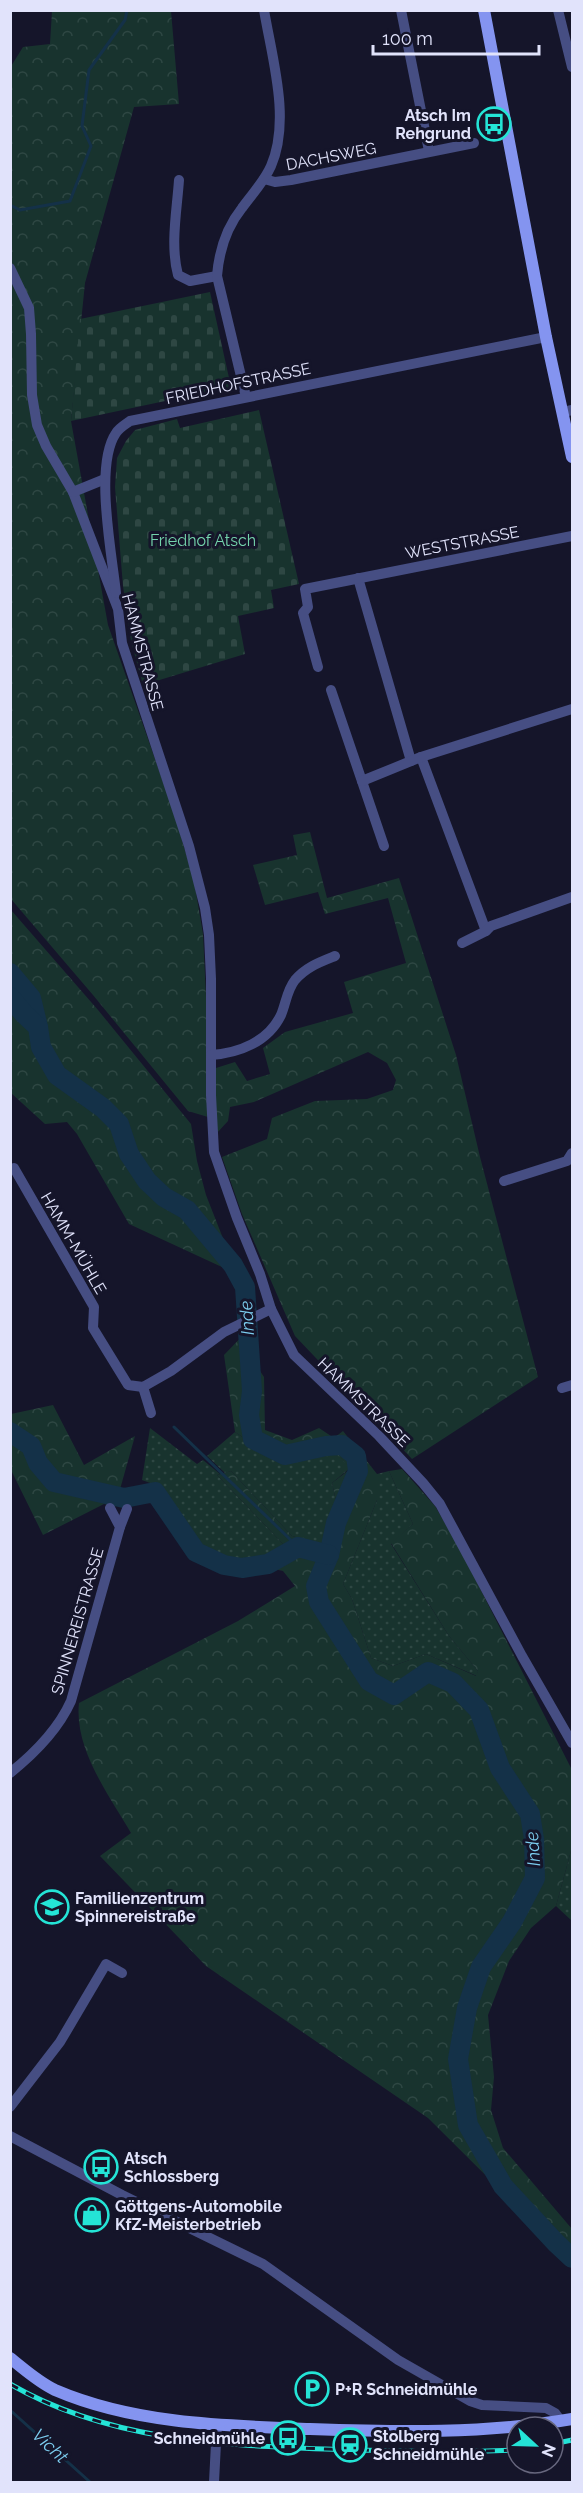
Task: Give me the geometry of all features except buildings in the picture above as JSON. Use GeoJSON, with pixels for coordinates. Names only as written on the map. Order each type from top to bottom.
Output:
{"type":"FeatureCollection","features":[{"type":"Feature","properties":{"kind":"main road"},"geometry":{"type":"LineString","coordinates":[[484,10],[546,337],[568,411],[573,457]]}},
{"type":"Feature","properties":{"kind":"main road"},"geometry":{"type":"LineString","coordinates":[[10,2358],[52,2388],[74,2397],[147,2416],[217,2424],[413,2433],[470,2431],[567,2420]]}},
{"type":"Feature","properties":{"kind":"street"},"geometry":{"type":"LineString","coordinates":[[246,397],[217,276],[225,235],[238,213],[264,179],[276,149],[280,117],[264,10]]}},
{"type":"Feature","properties":{"kind":"street"},"geometry":{"type":"LineString","coordinates":[[401,10],[429,151]]}},
{"type":"Feature","properties":{"kind":"street"},"geometry":{"type":"LineString","coordinates":[[558,10],[573,67]]}},
{"type":"Feature","properties":{"kind":"street","name":"DACHSWEG"},"geometry":{"type":"LineString","coordinates":[[264,179],[275,182],[291,180],[474,143]]}},
{"type":"Feature","properties":{"kind":"street"},"geometry":{"type":"LineString","coordinates":[[179,180],[174,248],[174,262],[178,275],[189,281],[217,276]]}},
{"type":"Feature","properties":{"kind":"street","name":"HAMMSTRASSE"},"geometry":{"type":"LineString","coordinates":[[10,268],[30,314],[32,395],[37,426],[73,492],[118,609],[122,643],[189,846],[205,908],[211,968],[214,1152],[271,1309],[294,1355],[379,1437],[440,1504],[522,1656],[573,1743]]}},
{"type":"Feature","properties":{"kind":"street","name":"FRIEDHOFSTRASSE"},"geometry":{"type":"LineString","coordinates":[[118,609],[105,479],[108,454],[116,432],[130,421],[546,337]]}},
{"type":"Feature","properties":{"kind":"street"},"geometry":{"type":"LineString","coordinates":[[73,492],[105,479]]}},
{"type":"Feature","properties":{"kind":"street","name":"WESTSTRASSE"},"geometry":{"type":"LineString","coordinates":[[318,667],[303,613],[308,607],[305,589],[573,536]]}},
{"type":"Feature","properties":{"kind":"street"},"geometry":{"type":"LineString","coordinates":[[358,578],[384,669],[416,759],[486,932]]}},
{"type":"Feature","properties":{"kind":"street"},"geometry":{"type":"LineString","coordinates":[[331,690],[384,846]]}},
{"type":"Feature","properties":{"kind":"street"},"geometry":{"type":"LineString","coordinates":[[362,781],[416,759],[573,709]]}},
{"type":"Feature","properties":{"kind":"street"},"geometry":{"type":"LineString","coordinates":[[462,943],[486,932],[491,926],[573,897]]}},
{"type":"Feature","properties":{"kind":"street"},"geometry":{"type":"LineString","coordinates":[[211,1055],[233,1053],[256,1042],[273,1028],[293,982],[307,968],[335,956]]}},
{"type":"Feature","properties":{"kind":"street"},"geometry":{"type":"LineString","coordinates":[[504,1181],[567,1161],[573,1153]]}},
{"type":"Feature","properties":{"kind":"street","name":"HAMM-MÜHLE"},"geometry":{"type":"LineString","coordinates":[[14,1168],[94,1306],[93,1328],[117,1370],[128,1385],[143,1387]]}},
{"type":"Feature","properties":{"kind":"street"},"geometry":{"type":"LineString","coordinates":[[151,1413],[143,1387],[171,1371],[224,1332],[271,1309]]}},
{"type":"Feature","properties":{"kind":"street"},"geometry":{"type":"LineString","coordinates":[[110,1508],[120,1527]]}},
{"type":"Feature","properties":{"kind":"street","name":"SPINNEREISTRASSE"},"geometry":{"type":"LineString","coordinates":[[10,1773],[52,1733],[65,1715],[86,1653],[120,1527],[127,1509]]}},
{"type":"Feature","properties":{"kind":"street"},"geometry":{"type":"LineString","coordinates":[[10,2107],[60,2042],[106,1964],[122,1973]]}},
{"type":"Feature","properties":{"kind":"street"},"geometry":{"type":"LineString","coordinates":[[10,2136],[161,2215],[263,2264],[398,2360],[470,2401],[492,2406],[546,2408],[567,2420]]}},
{"type":"Feature","properties":{"kind":"street"},"geometry":{"type":"LineString","coordinates":[[214,2482],[217,2424]]}},
{"type":"Feature","properties":{"kind":"green space"},"geometry":{"type":"Polygon","coordinates":[[[52,11],[171,11],[179,104],[134,107],[85,283],[71,421],[108,625],[175,816],[194,881],[203,934],[208,1117],[188,1111],[11,899],[10,68],[23,47],[50,44],[52,11]]]}},
{"type":"Feature","properties":{"kind":"green space"},"geometry":{"type":"Polygon","coordinates":[[[210,292],[231,387],[71,421],[80,319],[210,292]]]}},
{"type":"Feature","properties":{"kind":"green space","name":"Friedhof Atsch"},"geometry":{"type":"Polygon","coordinates":[[[259,410],[299,584],[271,590],[274,608],[238,616],[245,654],[143,685],[131,641],[123,586],[115,487],[117,458],[135,430],[177,419],[180,428],[259,410]]]}},
{"type":"Feature","properties":{"kind":"green space"},"geometry":{"type":"Polygon","coordinates":[[[310,832],[327,898],[399,878],[456,1055],[480,1157],[538,1377],[412,1459],[295,1336],[242,1214],[222,1157],[267,1139],[272,1118],[315,1101],[367,1099],[393,1090],[396,1080],[387,1063],[368,1052],[254,1102],[230,1107],[228,1121],[216,1134],[216,1068],[235,1062],[247,1081],[270,1074],[263,1048],[285,1032],[353,1013],[344,982],[406,963],[388,898],[325,914],[318,892],[265,905],[253,865],[297,855],[293,835],[310,832]]]}},
{"type":"Feature","properties":{"kind":"green space"},"geometry":{"type":"Polygon","coordinates":[[[11,910],[98,1010],[191,1124],[206,1195],[237,1274],[129,1224],[77,1134],[67,1122],[45,1124],[11,1093],[11,910]]]}},
{"type":"Feature","properties":{"kind":"green space"},"geometry":{"type":"Polygon","coordinates":[[[252,1326],[258,1368],[264,1377],[265,1430],[292,1440],[319,1428],[334,1438],[343,1431],[377,1474],[377,1500],[343,1584],[352,1599],[371,1658],[393,1666],[426,1654],[476,1676],[478,1671],[449,1636],[391,1543],[413,1524],[389,1471],[402,1469],[435,1506],[460,1549],[572,1770],[572,1847],[556,1906],[531,1928],[509,1961],[488,2015],[494,2077],[491,2110],[503,2148],[572,2229],[572,2261],[428,2118],[206,1966],[100,1856],[131,1833],[87,1754],[79,1720],[79,1703],[238,1621],[295,1586],[283,1571],[271,1568],[270,1555],[285,1546],[217,1475],[231,1471],[292,1536],[325,1544],[336,1501],[332,1483],[350,1469],[338,1454],[299,1458],[266,1453],[235,1432],[224,1355],[252,1326]]]}},
{"type":"Feature","properties":{"kind":"green space"},"geometry":{"type":"Polygon","coordinates":[[[53,1405],[84,1465],[135,1436],[115,1507],[104,1504],[43,1535],[11,1470],[11,1414],[53,1405]]]}},
{"type":"Feature","properties":{"kind":"green space"},"geometry":{"type":"Polygon","coordinates":[[[150,1428],[197,1464],[203,1460],[220,1474],[217,1475],[285,1546],[270,1555],[270,1561],[251,1564],[225,1562],[198,1550],[158,1486],[142,1480],[150,1428]]]}},
{"type":"Feature","properties":{"kind":"green space"},"geometry":{"type":"Polygon","coordinates":[[[235,1432],[266,1453],[299,1458],[338,1454],[350,1468],[332,1483],[336,1501],[325,1545],[292,1536],[231,1471],[225,1473],[207,1456],[235,1432]]]}},
{"type":"Feature","properties":{"kind":"green space"},"geometry":{"type":"Polygon","coordinates":[[[389,1471],[413,1524],[391,1544],[449,1636],[478,1671],[477,1676],[426,1654],[393,1666],[371,1658],[352,1599],[343,1584],[377,1500],[377,1474],[389,1471]]]}},
{"type":"Feature","properties":{"kind":"green space"},"geometry":{"type":"Polygon","coordinates":[[[572,1847],[572,1921],[556,1906],[572,1847]]]}},
{"type":"Feature","properties":{"kind":"waterway"},"geometry":{"type":"LineString","coordinates":[[10,205],[20,210],[70,201],[91,146],[82,126],[89,70],[125,20],[127,10]]}},
{"type":"Feature","properties":{"kind":"waterway","name":"Inde"},"geometry":{"type":"LineString","coordinates":[[10,973],[31,998],[38,1027]]}},
{"type":"Feature","properties":{"kind":"waterway","name":"Inde"},"geometry":{"type":"LineString","coordinates":[[10,997],[38,1027],[41,1047],[57,1075],[103,1108],[119,1124],[129,1154],[147,1181],[164,1197],[187,1210],[233,1265],[245,1287],[252,1391],[249,1415],[253,1439],[285,1455],[342,1445],[356,1456],[358,1471],[336,1523],[329,1555],[316,1586],[319,1602],[369,1681],[394,1695],[428,1672],[453,1683],[479,1710],[500,1768],[530,1814],[534,1839],[535,1878],[512,1922],[481,1967],[467,2008],[458,2059],[468,2125],[503,2186],[572,2258]]}},
{"type":"Feature","properties":{"kind":"waterway"},"geometry":{"type":"LineString","coordinates":[[174,1427],[298,1547]]}},
{"type":"Feature","properties":{"kind":"waterway","name":"Inde"},"geometry":{"type":"LineString","coordinates":[[10,1432],[31,1446],[38,1463],[54,1482],[124,1498],[155,1492],[196,1552],[224,1565],[242,1568],[268,1564],[298,1547],[329,1555]]}},
{"type":"Feature","properties":{"kind":"waterway","name":"Vicht"},"geometry":{"type":"LineString","coordinates":[[10,2410],[90,2482]]}},
{"type":"Feature","properties":{"kind":"railway"},"geometry":{"type":"LineString","coordinates":[[10,2384],[47,2403],[85,2417],[163,2436],[284,2447],[445,2452],[505,2450]]}},
{"type":"Feature","properties":{"kind":"railway"},"geometry":{"type":"LineString","coordinates":[[565,2441],[572,2440]]}},
{"type":"Feature","properties":{"kind":"place","name":"Atsch Im Rehgrund"},"geometry":{"type":"Point","coordinates":[494,124]}},
{"type":"Feature","properties":{"kind":"place","name":"Familienzentrum Spinnereistraße"},"geometry":{"type":"Point","coordinates":[52,1907]}},
{"type":"Feature","properties":{"kind":"place","name":"Atsch Schlossberg"},"geometry":{"type":"Point","coordinates":[101,2167]}},
{"type":"Feature","properties":{"kind":"place","name":"Göttgens-Automobile KfZ-Meisterbetrieb"},"geometry":{"type":"Point","coordinates":[92,2215]}},
{"type":"Feature","properties":{"kind":"place","name":"P+R Schneidmühle"},"geometry":{"type":"Point","coordinates":[312,2389]}},
{"type":"Feature","properties":{"kind":"place","name":"Schneidmühle"},"geometry":{"type":"Point","coordinates":[288,2438]}},
{"type":"Feature","properties":{"kind":"place","name":"Stolberg Schneidmühle"},"geometry":{"type":"Point","coordinates":[350,2445]}}]}
